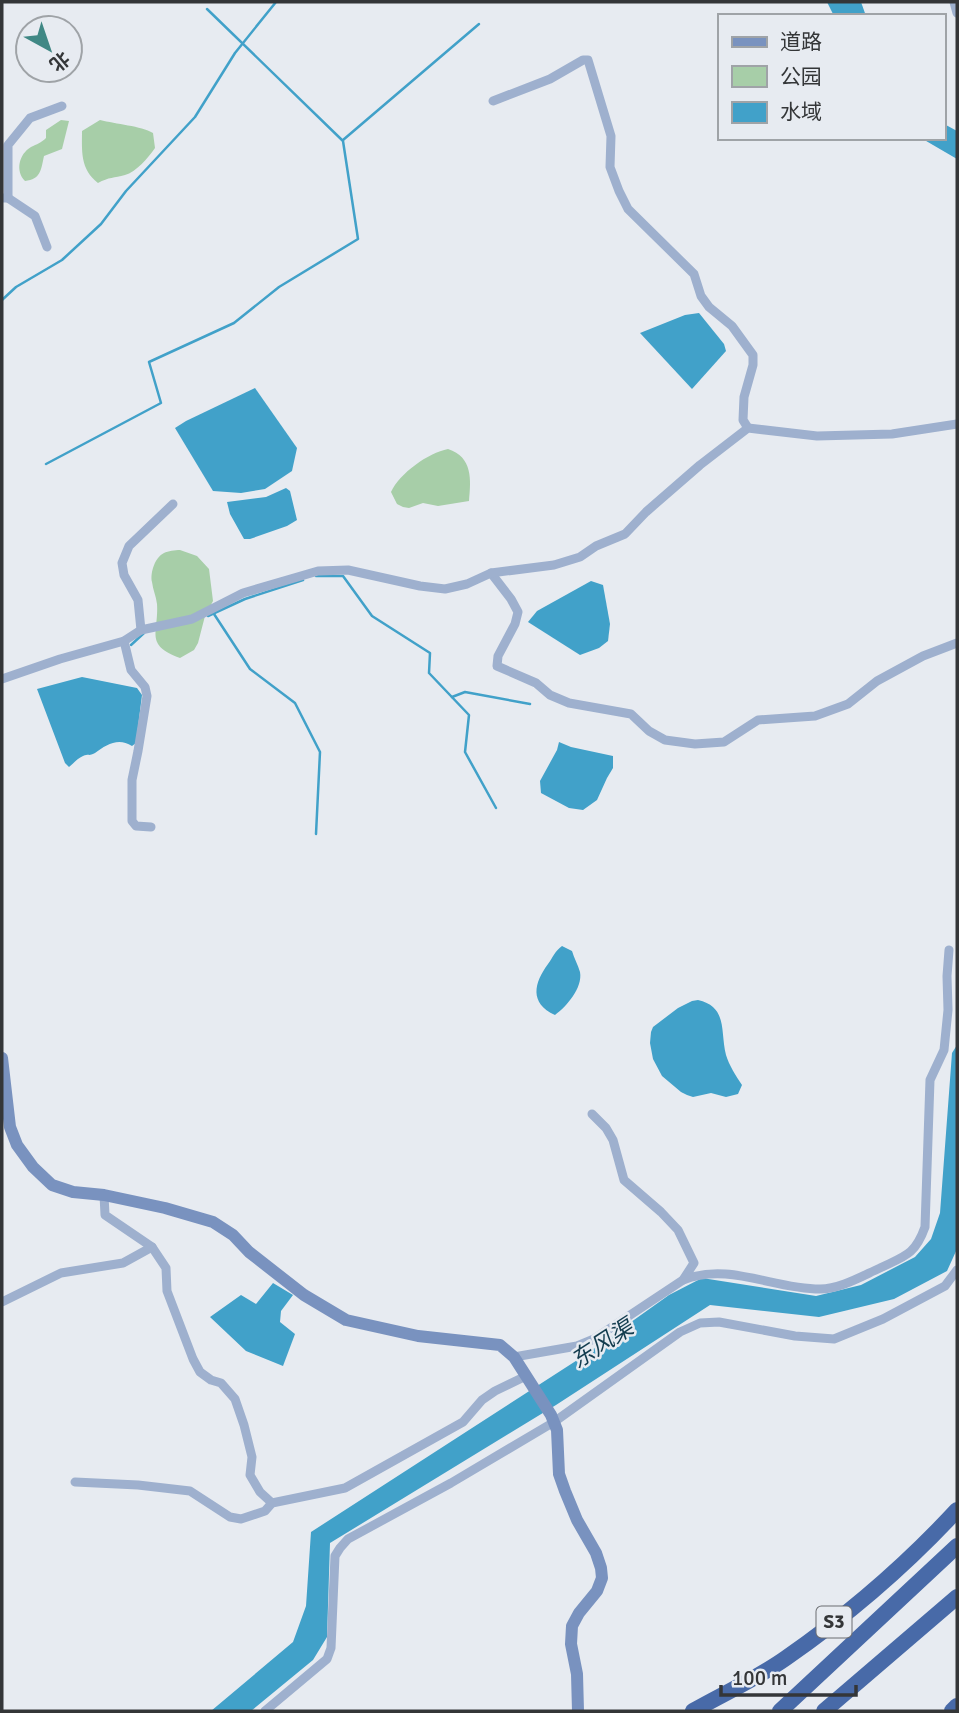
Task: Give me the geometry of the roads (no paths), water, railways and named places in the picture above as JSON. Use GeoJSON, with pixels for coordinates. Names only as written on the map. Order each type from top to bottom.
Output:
{"type":"FeatureCollection","features":[{"type":"Feature","properties":{"kind":"highway","name":"S3"},"geometry":{"type":"LineString","coordinates":[[693,1711],[785,1659],[862,1601],[929,1541],[957,1510]]}},
{"type":"Feature","properties":{"kind":"highway"},"geometry":{"type":"LineString","coordinates":[[780,1711],[954,1549]]}},
{"type":"Feature","properties":{"kind":"highway"},"geometry":{"type":"LineString","coordinates":[[824,1711],[957,1597]]}},
{"type":"Feature","properties":{"kind":"highway"},"geometry":{"type":"LineString","coordinates":[[952,1711],[957,1706]]}},
{"type":"Feature","properties":{"kind":"street"},"geometry":{"type":"LineString","coordinates":[[954,2],[957,13]]}},
{"type":"Feature","properties":{"kind":"street"},"geometry":{"type":"LineString","coordinates":[[493,101],[550,79],[583,60],[588,60],[611,136],[610,167],[628,209],[694,274],[701,296],[709,307],[732,326],[753,355],[744,397],[743,420],[748,428]]}},
{"type":"Feature","properties":{"kind":"street"},"geometry":{"type":"LineString","coordinates":[[47,247],[35,216],[5,198],[8,145],[30,118],[62,106]]}},
{"type":"Feature","properties":{"kind":"street"},"geometry":{"type":"LineString","coordinates":[[2,679],[124,641],[141,630],[192,619],[243,593],[318,571],[348,570],[445,589],[467,584],[491,573],[554,565],[580,557],[596,546],[625,534],[700,465],[748,428],[817,436],[892,433],[957,424]]}},
{"type":"Feature","properties":{"kind":"street"},"geometry":{"type":"LineString","coordinates":[[141,630],[138,600],[124,575],[121,563],[129,547],[173,504]]}},
{"type":"Feature","properties":{"kind":"street"},"geometry":{"type":"LineString","coordinates":[[491,573],[512,599],[518,612],[516,624],[498,656],[497,666],[536,683],[550,695],[569,703],[631,714],[649,731],[665,740],[695,744],[724,742],[758,720],[815,716],[848,704],[877,681],[923,656],[957,643]]}},
{"type":"Feature","properties":{"kind":"street"},"geometry":{"type":"LineString","coordinates":[[124,641],[131,670],[145,687],[147,696],[132,780],[132,821],[136,826],[151,827]]}},
{"type":"Feature","properties":{"kind":"street"},"geometry":{"type":"LineString","coordinates":[[514,1357],[577,1346],[594,1339],[694,1275],[725,1273],[821,1289],[837,1286],[878,1268],[907,1255],[916,1247],[925,1227],[930,1080],[944,1050],[949,950]]}},
{"type":"Feature","properties":{"kind":"street"},"geometry":{"type":"LineString","coordinates":[[2,1058],[4,1097],[10,1128],[17,1145],[33,1167],[52,1185],[72,1192],[104,1195],[165,1208],[212,1222],[233,1235],[249,1252],[304,1295],[346,1321],[418,1336],[500,1345],[514,1357],[557,1430],[559,1474],[578,1520],[596,1553],[602,1578],[597,1591],[572,1626],[571,1644],[577,1674],[578,1711]]}},
{"type":"Feature","properties":{"kind":"street"},"geometry":{"type":"LineString","coordinates":[[592,1114],[613,1140],[624,1180],[678,1230],[694,1263],[683,1280]]}},
{"type":"Feature","properties":{"kind":"street"},"geometry":{"type":"LineString","coordinates":[[104,1195],[105,1215],[152,1247],[166,1268],[167,1292],[193,1359],[200,1372],[221,1383],[235,1399],[252,1457],[250,1475],[260,1492],[272,1503]]}},
{"type":"Feature","properties":{"kind":"street"},"geometry":{"type":"LineString","coordinates":[[2,1302],[61,1273],[123,1263],[152,1247]]}},
{"type":"Feature","properties":{"kind":"street"},"geometry":{"type":"LineString","coordinates":[[265,1711],[327,1659],[331,1648],[335,1556],[348,1539],[451,1483],[552,1419],[680,1332],[700,1323],[719,1322],[795,1336],[834,1339],[883,1320],[945,1286],[957,1270]]}},
{"type":"Feature","properties":{"kind":"street"},"geometry":{"type":"LineString","coordinates":[[75,1482],[190,1491],[230,1517],[241,1519],[265,1511],[272,1503],[345,1488],[463,1422],[482,1400],[495,1391],[528,1380]]}},
{"type":"Feature","properties":{"kind":"water"},"geometry":{"type":"Polygon","coordinates":[[[827,2],[861,2],[865,14],[833,14],[827,2]]]}},
{"type":"Feature","properties":{"kind":"water"},"geometry":{"type":"Polygon","coordinates":[[[945,124],[957,131],[957,159],[924,140],[945,140],[945,124]]]}},
{"type":"Feature","properties":{"kind":"water"},"geometry":{"type":"Polygon","coordinates":[[[699,313],[724,344],[726,351],[692,389],[640,333],[685,315],[699,313]]]}},
{"type":"Feature","properties":{"kind":"water"},"geometry":{"type":"Polygon","coordinates":[[[255,388],[297,448],[292,471],[265,489],[241,493],[213,491],[175,428],[255,388]]]}},
{"type":"Feature","properties":{"kind":"water"},"geometry":{"type":"Polygon","coordinates":[[[286,488],[290,491],[297,520],[287,526],[244,539],[230,514],[227,502],[266,497],[286,488]]]}},
{"type":"Feature","properties":{"kind":"water"},"geometry":{"type":"Polygon","coordinates":[[[591,581],[603,585],[610,624],[608,641],[599,648],[580,655],[528,622],[537,611],[591,581]]]}},
{"type":"Feature","properties":{"kind":"water"},"geometry":{"type":"Polygon","coordinates":[[[82,677],[137,688],[142,695],[136,743],[132,746],[122,742],[112,743],[93,754],[81,757],[69,767],[65,763],[37,689],[82,677]]]}},
{"type":"Feature","properties":{"kind":"water"},"geometry":{"type":"Polygon","coordinates":[[[559,742],[613,756],[613,768],[597,800],[583,810],[569,808],[541,793],[540,781],[559,742]]]}},
{"type":"Feature","properties":{"kind":"water"},"geometry":{"type":"Polygon","coordinates":[[[562,946],[572,951],[580,978],[573,996],[555,1015],[541,1005],[537,985],[543,971],[562,946]]]}},
{"type":"Feature","properties":{"kind":"water"},"geometry":{"type":"Polygon","coordinates":[[[698,1000],[714,1008],[721,1021],[726,1055],[742,1085],[738,1094],[726,1097],[711,1093],[693,1097],[687,1095],[662,1076],[653,1059],[650,1043],[653,1027],[678,1008],[698,1000]]]}},
{"type":"Feature","properties":{"kind":"water","name":"东风渠"},"geometry":{"type":"Polygon","coordinates":[[[957,1045],[957,1249],[947,1271],[894,1299],[819,1317],[710,1305],[556,1405],[330,1543],[327,1637],[313,1660],[251,1711],[211,1711],[293,1642],[306,1606],[311,1532],[582,1357],[669,1295],[702,1278],[816,1296],[861,1285],[915,1257],[931,1239],[940,1213],[952,1053],[957,1045]]]}},
{"type":"Feature","properties":{"kind":"water"},"geometry":{"type":"Polygon","coordinates":[[[273,1283],[293,1295],[281,1311],[280,1322],[295,1334],[283,1366],[246,1351],[210,1317],[241,1295],[256,1304],[273,1283]]]}},
{"type":"Feature","properties":{"kind":"waterway"},"geometry":{"type":"LineString","coordinates":[[2,300],[16,287],[62,260],[101,224],[126,191],[195,117],[235,53],[276,2]]}},
{"type":"Feature","properties":{"kind":"waterway"},"geometry":{"type":"LineString","coordinates":[[46,464],[161,403],[149,362],[234,323],[279,287],[358,239],[343,141],[207,9]]}},
{"type":"Feature","properties":{"kind":"waterway"},"geometry":{"type":"LineString","coordinates":[[343,140],[479,24]]}},
{"type":"Feature","properties":{"kind":"waterway"},"geometry":{"type":"LineString","coordinates":[[316,576],[343,576],[372,616],[430,653],[429,673],[469,715],[465,752],[496,808]]}},
{"type":"Feature","properties":{"kind":"waterway"},"geometry":{"type":"LineString","coordinates":[[208,616],[245,599],[303,580]]}},
{"type":"Feature","properties":{"kind":"waterway"},"geometry":{"type":"LineString","coordinates":[[214,614],[250,669],[295,703],[320,752],[316,834]]}},
{"type":"Feature","properties":{"kind":"waterway"},"geometry":{"type":"LineString","coordinates":[[131,645],[144,633]]}},
{"type":"Feature","properties":{"kind":"waterway"},"geometry":{"type":"LineString","coordinates":[[452,697],[465,692],[530,704]]}}]}
